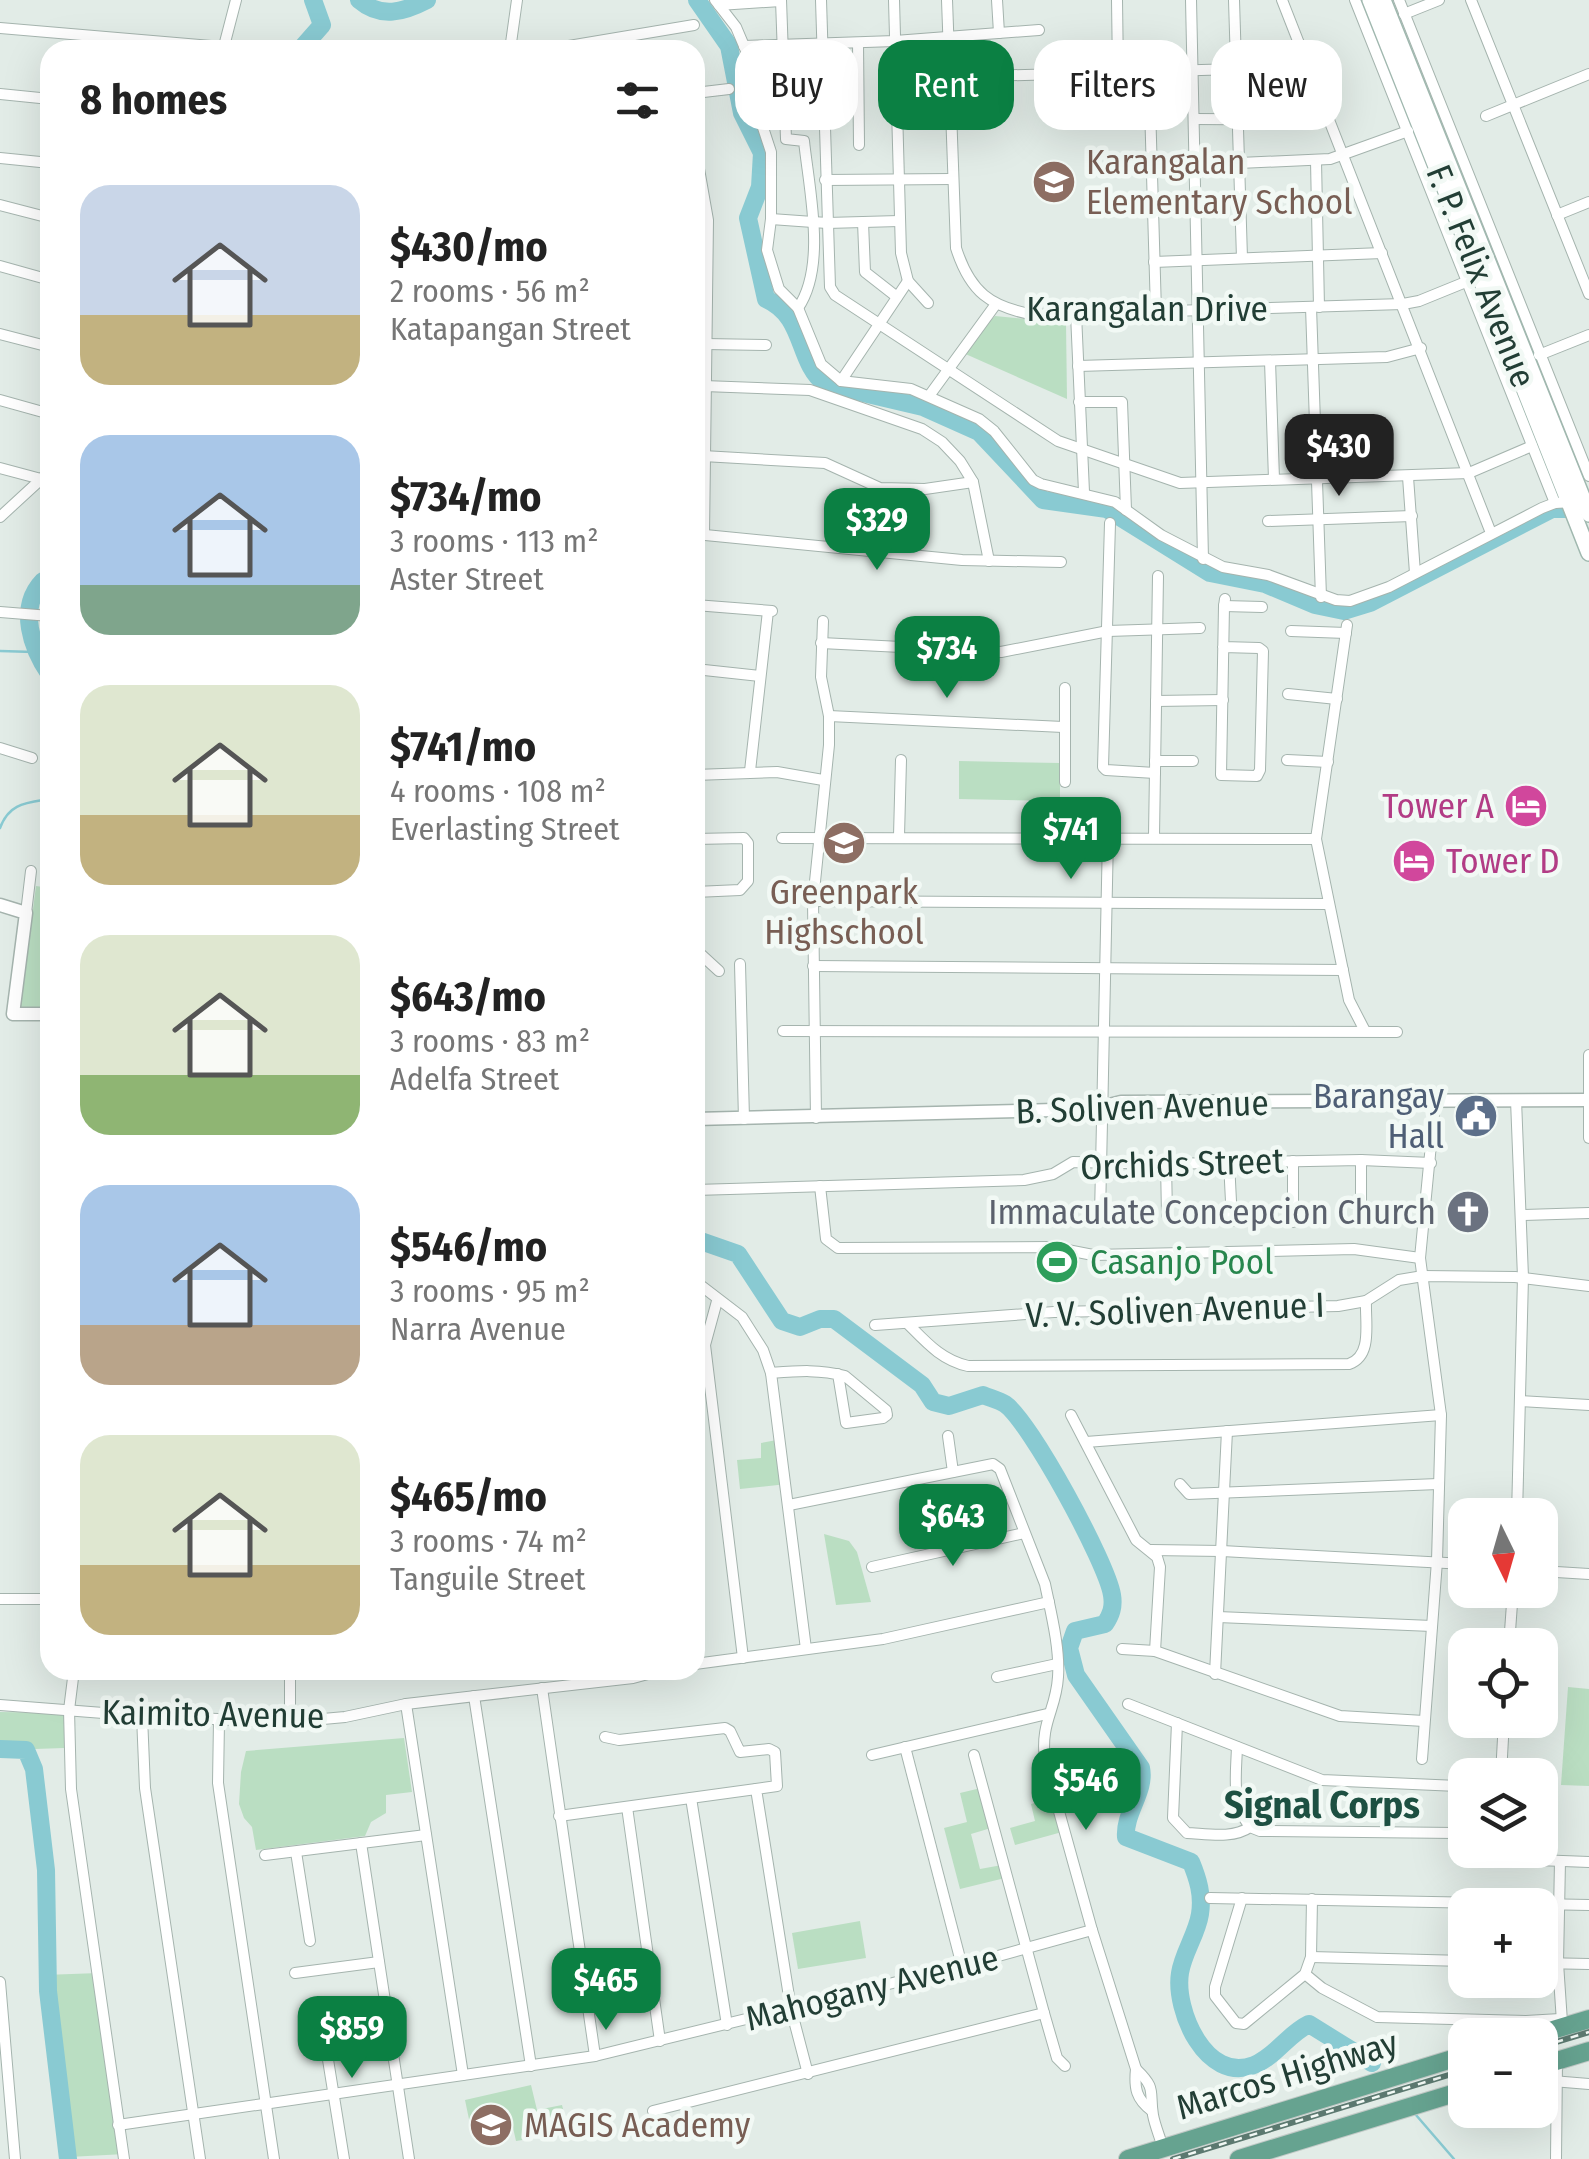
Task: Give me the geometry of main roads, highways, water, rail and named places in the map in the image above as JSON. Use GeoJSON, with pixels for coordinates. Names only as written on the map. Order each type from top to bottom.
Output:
{"type":"FeatureCollection","features":[{"type":"Feature","properties":{"kind":"main road","name":"F. P. Felix Avenue"},"geometry":{"type":"LineString","coordinates":[[1370,0],[1480,277],[1528,360],[1578,503],[1587,548]]}},
{"type":"Feature","properties":{"kind":"main road","name":"F. P. Felix Avenue"},"geometry":{"type":"LineString","coordinates":[[1383,0],[1480,277]]}},
{"type":"Feature","properties":{"kind":"main road"},"geometry":{"type":"LineString","coordinates":[[1558,2029],[1562,2023],[1589,2019]]}},
{"type":"Feature","properties":{"kind":"main road"},"geometry":{"type":"LineString","coordinates":[[1558,2060],[1589,2051]]}},
{"type":"Feature","properties":{"kind":"main road","name":"Marcos Highway"},"geometry":{"type":"LineString","coordinates":[[1128,2159],[1413,2069],[1448,2062]]}},
{"type":"Feature","properties":{"kind":"main road"},"geometry":{"type":"LineString","coordinates":[[1413,2069],[1426,2078],[1430,2088],[1413,2106]]}},
{"type":"Feature","properties":{"kind":"main road","name":"Marcos Highway"},"geometry":{"type":"LineString","coordinates":[[1239,2159],[1448,2093]]}},
{"type":"Feature","properties":{"kind":"waterway"},"geometry":{"type":"LineString","coordinates":[[309,40],[322,25],[313,0]]}},
{"type":"Feature","properties":{"kind":"waterway"},"geometry":{"type":"LineString","coordinates":[[359,0],[384,12],[410,8],[427,0]]}},
{"type":"Feature","properties":{"kind":"waterway"},"geometry":{"type":"LineString","coordinates":[[697,0],[729,46],[742,113],[762,153],[760,187],[748,218],[766,299],[788,317],[809,364],[825,384],[923,407],[979,432],[1043,500],[1107,509],[1210,573],[1265,584],[1315,605],[1344,611],[1370,603],[1552,509],[1584,509]]}},
{"type":"Feature","properties":{"kind":"waterway"},"geometry":{"type":"LineString","coordinates":[[40,585],[29,616],[40,657]]}},
{"type":"Feature","properties":{"kind":"waterway"},"geometry":{"type":"LineString","coordinates":[[0,651],[34,652]]}},
{"type":"Feature","properties":{"kind":"waterway"},"geometry":{"type":"LineString","coordinates":[[0,828],[13,809],[40,801]]}},
{"type":"Feature","properties":{"kind":"waterway"},"geometry":{"type":"LineString","coordinates":[[705,1242],[738,1254],[782,1321],[800,1327],[820,1319],[834,1319],[922,1385],[933,1402],[949,1406],[983,1395],[1005,1404],[1017,1416],[1066,1494],[1097,1554],[1112,1595],[1112,1611],[1105,1624],[1075,1631],[1069,1648],[1076,1675],[1141,1768],[1126,1837],[1191,1862],[1198,1881],[1200,1914],[1180,1973],[1179,1988],[1182,2006],[1197,2040],[1221,2064],[1237,2068],[1262,2061],[1309,2024],[1372,2063]]}},
{"type":"Feature","properties":{"kind":"waterway"},"geometry":{"type":"LineString","coordinates":[[0,1749],[26,1750],[34,1769],[46,1870],[48,1991],[68,2159]]}},
{"type":"Feature","properties":{"kind":"waterway"},"geometry":{"type":"LineString","coordinates":[[1416,2115],[1454,2159]]}},
{"type":"Feature","properties":{"kind":"railway"},"geometry":{"type":"LineString","coordinates":[[1558,2041],[1589,2032]]}},
{"type":"Feature","properties":{"kind":"railway"},"geometry":{"type":"LineString","coordinates":[[1173,2159],[1448,2075]]}},
{"type":"Feature","properties":{"kind":"place","name":"Karangalan Elementary School"},"geometry":{"type":"Point","coordinates":[1054,182]}},
{"type":"Feature","properties":{"kind":"place","name":"Tower A"},"geometry":{"type":"Point","coordinates":[1526,806]}},
{"type":"Feature","properties":{"kind":"place","name":"Greenpark Highschool"},"geometry":{"type":"Point","coordinates":[844,843]}},
{"type":"Feature","properties":{"kind":"place","name":"Tower D"},"geometry":{"type":"Point","coordinates":[1414,861]}},
{"type":"Feature","properties":{"kind":"place","name":"Barangay Hall"},"geometry":{"type":"Point","coordinates":[1476,1116]}},
{"type":"Feature","properties":{"kind":"place","name":"Immaculate Concepcion Church"},"geometry":{"type":"Point","coordinates":[1468,1212]}},
{"type":"Feature","properties":{"kind":"place","name":"Casanjo Pool"},"geometry":{"type":"Point","coordinates":[1057,1262]}},
{"type":"Feature","properties":{"kind":"place","name":"MAGIS Academy"},"geometry":{"type":"Point","coordinates":[491,2125]}},
{"type":"Feature","properties":{"kind":"district","name":"Signal Corps"},"geometry":{"type":"Point","coordinates":[1322,1805]}}]}
